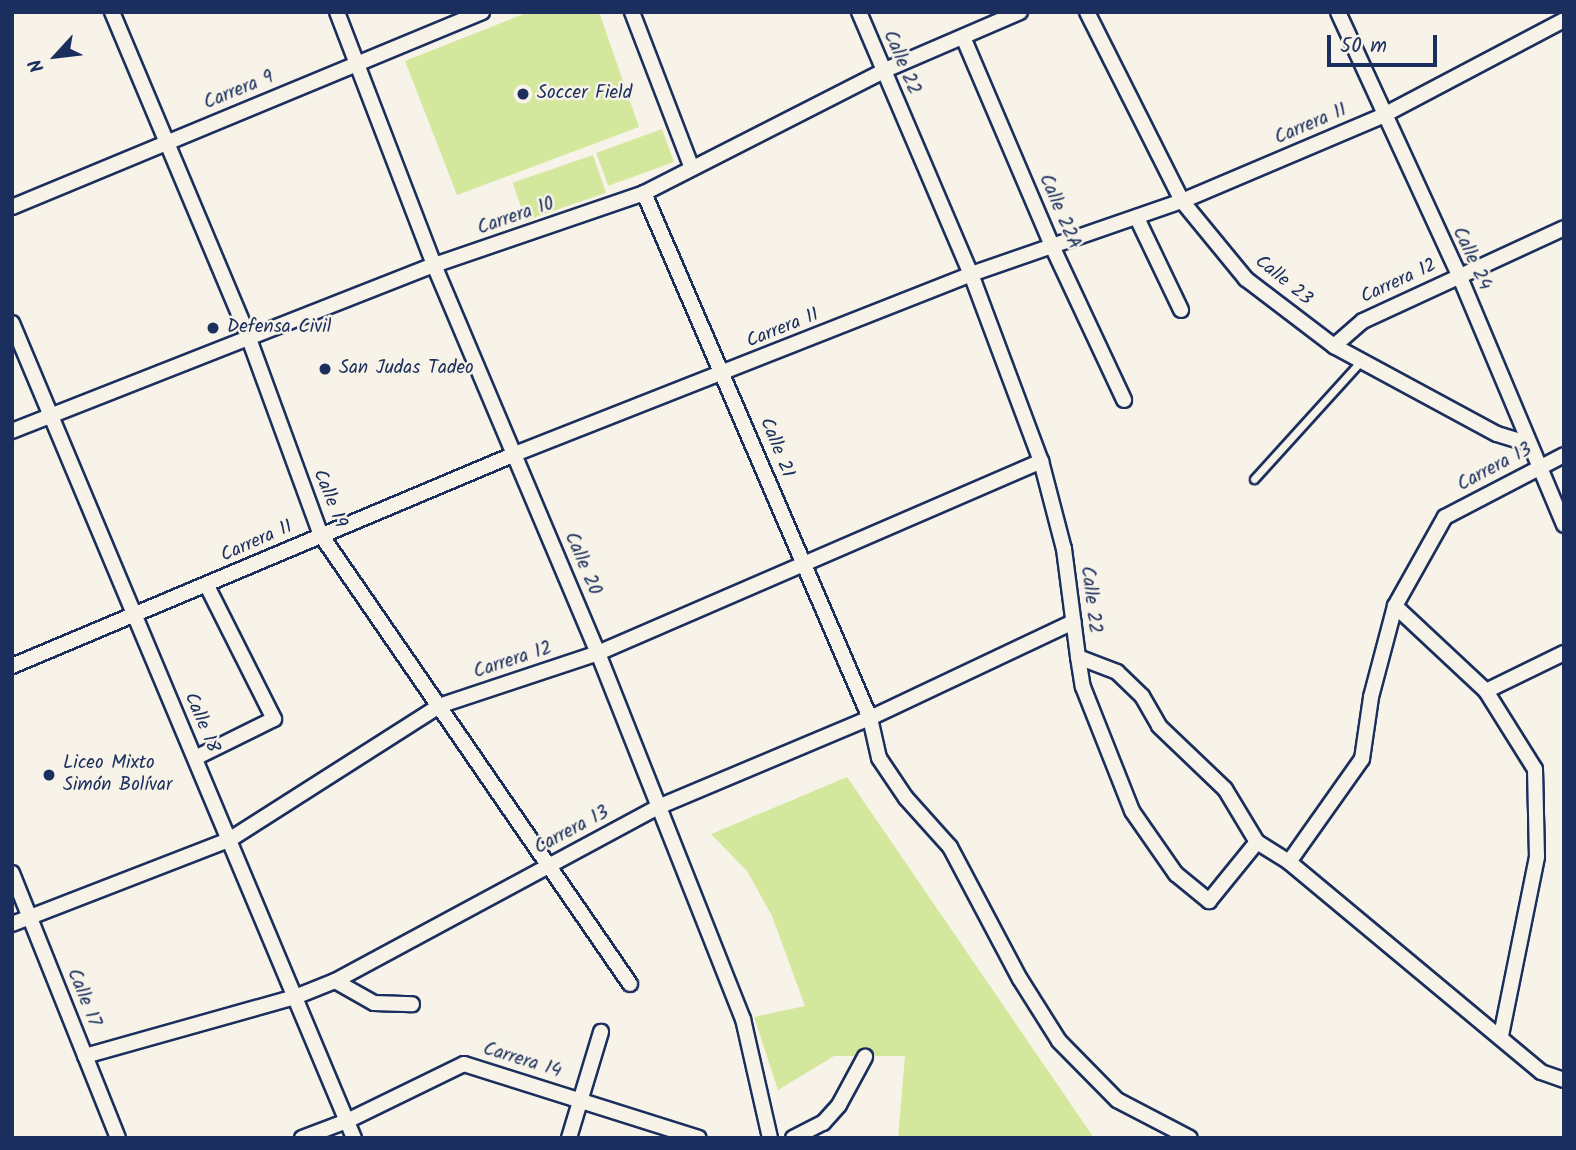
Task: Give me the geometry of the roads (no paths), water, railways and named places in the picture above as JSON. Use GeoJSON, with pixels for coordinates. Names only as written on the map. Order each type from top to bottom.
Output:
{"type":"FeatureCollection","features":[{"type":"Feature","properties":{"kind":"street","name":"Calle 19"},"geometry":{"type":"LineString","coordinates":[[112,12],[248,336],[321,535],[630,984]]}},
{"type":"Feature","properties":{"kind":"street","name":"Calle 20"},"geometry":{"type":"LineString","coordinates":[[337,12],[434,265],[598,653],[743,1019],[770,1138]]}},
{"type":"Feature","properties":{"kind":"street","name":"Carrera 9"},"geometry":{"type":"LineString","coordinates":[[12,207],[482,12]]}},
{"type":"Feature","properties":{"kind":"street"},"geometry":{"type":"LineString","coordinates":[[632,12],[692,168]]}},
{"type":"Feature","properties":{"kind":"street","name":"Calle 22"},"geometry":{"type":"LineString","coordinates":[[859,12],[971,274],[1041,461],[1064,549],[1078,657],[1117,672],[1142,696],[1159,726],[1225,789],[1257,842],[1289,862],[1541,1072],[1564,1080]]}},
{"type":"Feature","properties":{"kind":"street","name":"Carrera 10"},"geometry":{"type":"LineString","coordinates":[[12,431],[434,265],[644,193],[883,71],[1020,12]]}},
{"type":"Feature","properties":{"kind":"street","name":"Calle 23"},"geometry":{"type":"LineString","coordinates":[[1087,12],[1182,201],[1246,279],[1334,346],[1497,434],[1530,444]]}},
{"type":"Feature","properties":{"kind":"street","name":"Calle 24"},"geometry":{"type":"LineString","coordinates":[[1338,12],[1382,116],[1459,275],[1564,525]]}},
{"type":"Feature","properties":{"kind":"street","name":"Carrera 11"},"geometry":{"type":"LineString","coordinates":[[12,666],[136,618],[321,535],[515,454],[725,374],[971,274],[1182,201],[1382,116],[1564,20]]}},
{"type":"Feature","properties":{"kind":"street","name":"Calle 22A"},"geometry":{"type":"LineString","coordinates":[[963,37],[1052,246],[1124,400]]}},
{"type":"Feature","properties":{"kind":"street","name":"Calle 21"},"geometry":{"type":"LineString","coordinates":[[644,193],[725,374],[802,564],[870,718],[879,758],[906,798],[950,847],[1020,979],[1059,1041],[1117,1100],[1190,1138]]}},
{"type":"Feature","properties":{"kind":"street"},"geometry":{"type":"LineString","coordinates":[[1138,218],[1181,310]]}},
{"type":"Feature","properties":{"kind":"street","name":"Carrera 12"},"geometry":{"type":"LineString","coordinates":[[1334,346],[1363,321],[1564,228]]}},
{"type":"Feature","properties":{"kind":"street","name":"Calle 18"},"geometry":{"type":"LineString","coordinates":[[12,323],[354,1138]]}},
{"type":"Feature","properties":{"kind":"street","name":"Carrera 13"},"geometry":{"type":"LineString","coordinates":[[1395,606],[1445,517],[1564,455]]}},
{"type":"Feature","properties":{"kind":"street","name":"Carrera 12"},"geometry":{"type":"LineString","coordinates":[[12,924],[229,840],[439,706],[598,653],[1041,461]]}},
{"type":"Feature","properties":{"kind":"street"},"geometry":{"type":"LineString","coordinates":[[195,758],[274,719],[207,586]]}},
{"type":"Feature","properties":{"kind":"street"},"geometry":{"type":"LineString","coordinates":[[1289,862],[1362,759],[1371,698],[1395,606],[1486,691],[1535,769],[1537,857],[1501,1036]]}},
{"type":"Feature","properties":{"kind":"street","name":"Carrera 13"},"geometry":{"type":"LineString","coordinates":[[85,1055],[295,997],[335,981],[658,807],[870,718],[1073,622]]}},
{"type":"Feature","properties":{"kind":"street"},"geometry":{"type":"LineString","coordinates":[[1486,691],[1564,653]]}},
{"type":"Feature","properties":{"kind":"street"},"geometry":{"type":"LineString","coordinates":[[1078,657],[1083,687],[1132,811],[1176,874],[1209,901],[1257,842]]}},
{"type":"Feature","properties":{"kind":"street","name":"Calle 17"},"geometry":{"type":"LineString","coordinates":[[12,873],[118,1138]]}},
{"type":"Feature","properties":{"kind":"street"},"geometry":{"type":"LineString","coordinates":[[335,981],[374,1003],[412,1004]]}},
{"type":"Feature","properties":{"kind":"street"},"geometry":{"type":"LineString","coordinates":[[569,1138],[601,1032]]}},
{"type":"Feature","properties":{"kind":"street"},"geometry":{"type":"LineString","coordinates":[[793,1138],[822,1123],[839,1105],[865,1057]]}},
{"type":"Feature","properties":{"kind":"street","name":"Carrera 14"},"geometry":{"type":"LineString","coordinates":[[302,1138],[347,1121],[464,1064],[699,1138]]}},
{"type":"Feature","properties":{"kind":"lane"},"geometry":{"type":"LineString","coordinates":[[1254,479],[1362,361]]}},
{"type":"Feature","properties":{"kind":"place","name":"Soccer Field"},"geometry":{"type":"Point","coordinates":[523,94]}},
{"type":"Feature","properties":{"kind":"place","name":"Defensa Civil"},"geometry":{"type":"Point","coordinates":[213,328]}},
{"type":"Feature","properties":{"kind":"place","name":"San Judas Tadeo"},"geometry":{"type":"Point","coordinates":[325,369]}},
{"type":"Feature","properties":{"kind":"place","name":"Liceo Mixto Simón Bolívar"},"geometry":{"type":"Point","coordinates":[49,775]}}]}
